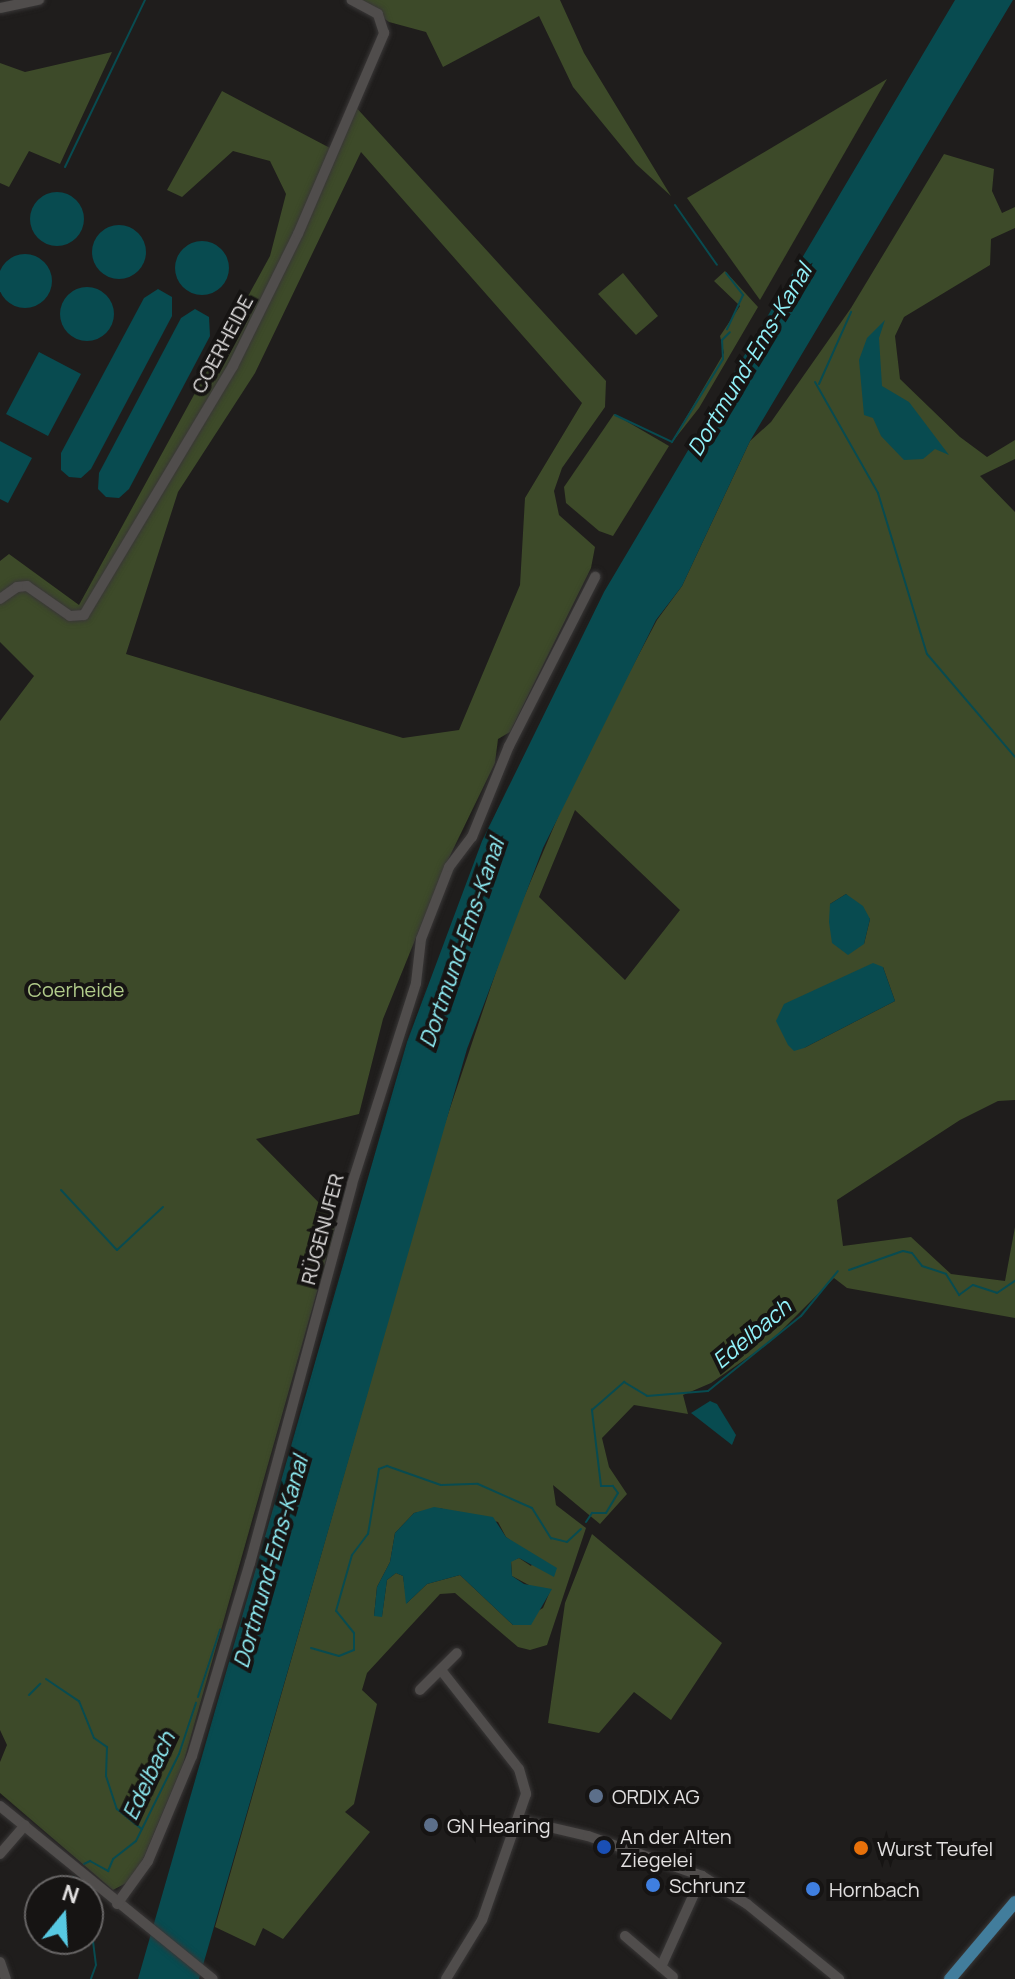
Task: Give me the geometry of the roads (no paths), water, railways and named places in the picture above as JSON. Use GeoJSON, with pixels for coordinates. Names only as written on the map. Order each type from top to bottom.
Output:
{"type":"FeatureCollection","features":[{"type":"Feature","properties":{"kind":"main road"},"geometry":{"type":"LineString","coordinates":[[950,1979],[1015,1902]]}},
{"type":"Feature","properties":{"kind":"street"},"geometry":{"type":"LineString","coordinates":[[0,8],[39,0]]}},
{"type":"Feature","properties":{"kind":"street","name":"COERHEIDE"},"geometry":{"type":"LineString","coordinates":[[0,599],[17,587],[27,586],[70,616],[84,615],[233,366],[298,234],[384,33],[378,14],[352,0]]}},
{"type":"Feature","properties":{"kind":"street","name":"RÜGENUFER"},"geometry":{"type":"LineString","coordinates":[[117,1904],[148,1861],[192,1756],[352,1184],[416,983],[421,939],[449,867],[472,837],[509,746],[595,577]]}},
{"type":"Feature","properties":{"kind":"street"},"geometry":{"type":"LineString","coordinates":[[420,1690],[457,1653]]}},
{"type":"Feature","properties":{"kind":"street"},"geometry":{"type":"LineString","coordinates":[[441,1670],[519,1769],[526,1794],[482,1920],[452,1977]]}},
{"type":"Feature","properties":{"kind":"street"},"geometry":{"type":"LineString","coordinates":[[0,1806],[117,1904],[213,1978]]}},
{"type":"Feature","properties":{"kind":"street"},"geometry":{"type":"LineString","coordinates":[[519,1820],[588,1836],[702,1876],[747,1904],[839,1979]]}},
{"type":"Feature","properties":{"kind":"street"},"geometry":{"type":"LineString","coordinates":[[0,1854],[25,1825]]}},
{"type":"Feature","properties":{"kind":"street"},"geometry":{"type":"LineString","coordinates":[[661,1967],[702,1876]]}},
{"type":"Feature","properties":{"kind":"street"},"geometry":{"type":"LineString","coordinates":[[625,1936],[673,1977]]}},
{"type":"Feature","properties":{"kind":"street"},"geometry":{"type":"LineString","coordinates":[[0,1962],[6,1979]]}},
{"type":"Feature","properties":{"kind":"water","name":"Dortmund-Ems-Kanal"},"geometry":{"type":"Polygon","coordinates":[[[955,0],[1013,0],[750,441],[682,586],[656,620],[543,848],[467,1049],[199,1979],[138,1979],[407,1042],[482,841],[604,592],[955,0]]]}},
{"type":"Feature","properties":{"kind":"water"},"geometry":{"type":"Polygon","coordinates":[[[57,192],[76,200],[84,219],[76,238],[57,246],[38,238],[30,219],[38,200],[57,192]]]}},
{"type":"Feature","properties":{"kind":"water"},"geometry":{"type":"Polygon","coordinates":[[[119,225],[138,233],[146,252],[138,271],[119,279],[100,271],[92,252],[100,233],[119,225]]]}},
{"type":"Feature","properties":{"kind":"water"},"geometry":{"type":"Polygon","coordinates":[[[202,241],[221,249],[229,268],[221,287],[202,295],[183,287],[175,268],[183,249],[202,241]]]}},
{"type":"Feature","properties":{"kind":"water"},"geometry":{"type":"Polygon","coordinates":[[[25,254],[44,262],[52,281],[44,300],[25,308],[6,300],[-2,281],[6,262],[25,254]]]}},
{"type":"Feature","properties":{"kind":"water"},"geometry":{"type":"Polygon","coordinates":[[[87,287],[106,295],[114,314],[106,333],[87,341],[68,333],[60,314],[68,295],[87,287]]]}},
{"type":"Feature","properties":{"kind":"water"},"geometry":{"type":"Polygon","coordinates":[[[158,289],[172,297],[172,316],[91,469],[81,478],[69,477],[61,470],[61,453],[144,298],[158,289]]]}},
{"type":"Feature","properties":{"kind":"water"},"geometry":{"type":"Polygon","coordinates":[[[195,309],[209,317],[210,336],[129,489],[119,498],[106,497],[98,489],[99,473],[181,318],[195,309]]]}},
{"type":"Feature","properties":{"kind":"water"},"geometry":{"type":"Polygon","coordinates":[[[885,320],[879,338],[882,386],[909,402],[949,455],[935,449],[923,459],[904,460],[881,436],[873,418],[864,415],[859,360],[867,338],[885,320]]]}},
{"type":"Feature","properties":{"kind":"water"},"geometry":{"type":"Polygon","coordinates":[[[39,352],[81,374],[48,436],[6,414],[39,352]]]}},
{"type":"Feature","properties":{"kind":"water"},"geometry":{"type":"Polygon","coordinates":[[[0,441],[32,458],[8,503],[0,499],[0,441]]]}},
{"type":"Feature","properties":{"kind":"water"},"geometry":{"type":"Polygon","coordinates":[[[846,894],[863,906],[870,919],[864,944],[848,955],[832,943],[829,922],[830,904],[846,894]]]}},
{"type":"Feature","properties":{"kind":"water"},"geometry":{"type":"Polygon","coordinates":[[[873,963],[883,967],[895,1001],[794,1051],[776,1021],[784,1004],[873,963]]]}},
{"type":"Feature","properties":{"kind":"water"},"geometry":{"type":"Polygon","coordinates":[[[710,1401],[717,1404],[736,1435],[732,1445],[691,1413],[710,1401]]]}},
{"type":"Feature","properties":{"kind":"water"},"geometry":{"type":"Polygon","coordinates":[[[434,1507],[493,1517],[506,1537],[557,1568],[554,1577],[519,1558],[511,1562],[512,1576],[524,1584],[552,1589],[531,1625],[513,1625],[460,1575],[427,1584],[406,1604],[403,1576],[396,1573],[387,1580],[382,1617],[374,1616],[377,1587],[390,1562],[395,1533],[414,1513],[434,1507]]]}},
{"type":"Feature","properties":{"kind":"waterway"},"geometry":{"type":"LineString","coordinates":[[65,167],[145,0]]}},
{"type":"Feature","properties":{"kind":"waterway"},"geometry":{"type":"LineString","coordinates":[[675,205],[717,265]]}},
{"type":"Feature","properties":{"kind":"waterway"},"geometry":{"type":"LineString","coordinates":[[726,273],[743,295],[727,329]]}},
{"type":"Feature","properties":{"kind":"waterway"},"geometry":{"type":"LineString","coordinates":[[819,384],[851,312]]}},
{"type":"Feature","properties":{"kind":"waterway","name":"Dortmund-Ems-Kanal"},"geometry":{"type":"LineString","coordinates":[[615,415],[672,442],[723,359],[722,340],[730,332]]}},
{"type":"Feature","properties":{"kind":"waterway"},"geometry":{"type":"LineString","coordinates":[[815,382],[878,493],[927,654],[1015,757]]}},
{"type":"Feature","properties":{"kind":"waterway"},"geometry":{"type":"LineString","coordinates":[[61,1190],[117,1250],[163,1207]]}},
{"type":"Feature","properties":{"kind":"waterway","name":"Edelbach"},"geometry":{"type":"LineString","coordinates":[[849,1270],[903,1251],[912,1253],[922,1266],[946,1274],[959,1295],[973,1285],[997,1293],[1015,1281]]}},
{"type":"Feature","properties":{"kind":"waterway","name":"Edelbach"},"geometry":{"type":"LineString","coordinates":[[586,1522],[592,1513],[606,1513],[618,1493],[613,1486],[601,1486],[592,1410],[624,1382],[647,1396],[708,1391],[801,1316],[838,1271]]}},
{"type":"Feature","properties":{"kind":"waterway","name":"Edelbach"},"geometry":{"type":"LineString","coordinates":[[311,1648],[339,1656],[354,1650],[354,1633],[336,1611],[352,1555],[368,1534],[379,1469],[387,1466],[441,1485],[478,1484],[532,1508],[551,1538],[567,1542],[581,1529]]}},
{"type":"Feature","properties":{"kind":"waterway","name":"Edelbach"},"geometry":{"type":"LineString","coordinates":[[198,1697],[220,1630]]}},
{"type":"Feature","properties":{"kind":"waterway"},"geometry":{"type":"LineString","coordinates":[[46,1679],[79,1701],[94,1738],[107,1747],[106,1776],[117,1809],[142,1829]]}},
{"type":"Feature","properties":{"kind":"waterway"},"geometry":{"type":"LineString","coordinates":[[29,1695],[40,1684]]}},
{"type":"Feature","properties":{"kind":"waterway","name":"Edelbach"},"geometry":{"type":"LineString","coordinates":[[84,1864],[90,1861],[108,1871],[113,1859],[136,1841],[179,1754],[196,1703]]}},
{"type":"Feature","properties":{"kind":"waterway","name":"Edelbach"},"geometry":{"type":"LineString","coordinates":[[91,1979],[96,1965],[95,1955]]}},
{"type":"Feature","properties":{"kind":"place","name":"ORDIX AG"},"geometry":{"type":"Point","coordinates":[596,1796]}},
{"type":"Feature","properties":{"kind":"place","name":"GN Hearing"},"geometry":{"type":"Point","coordinates":[431,1825]}},
{"type":"Feature","properties":{"kind":"place","name":"An der Alten Ziegelei"},"geometry":{"type":"Point","coordinates":[604,1847]}},
{"type":"Feature","properties":{"kind":"place","name":"Wurst Teufel"},"geometry":{"type":"Point","coordinates":[861,1848]}},
{"type":"Feature","properties":{"kind":"place","name":"Schrunz"},"geometry":{"type":"Point","coordinates":[653,1885]}},
{"type":"Feature","properties":{"kind":"place","name":"Hornbach"},"geometry":{"type":"Point","coordinates":[813,1889]}},
{"type":"Feature","properties":{"kind":"park label","name":"Coerheide"},"geometry":{"type":"Point","coordinates":[76,989]}}]}
